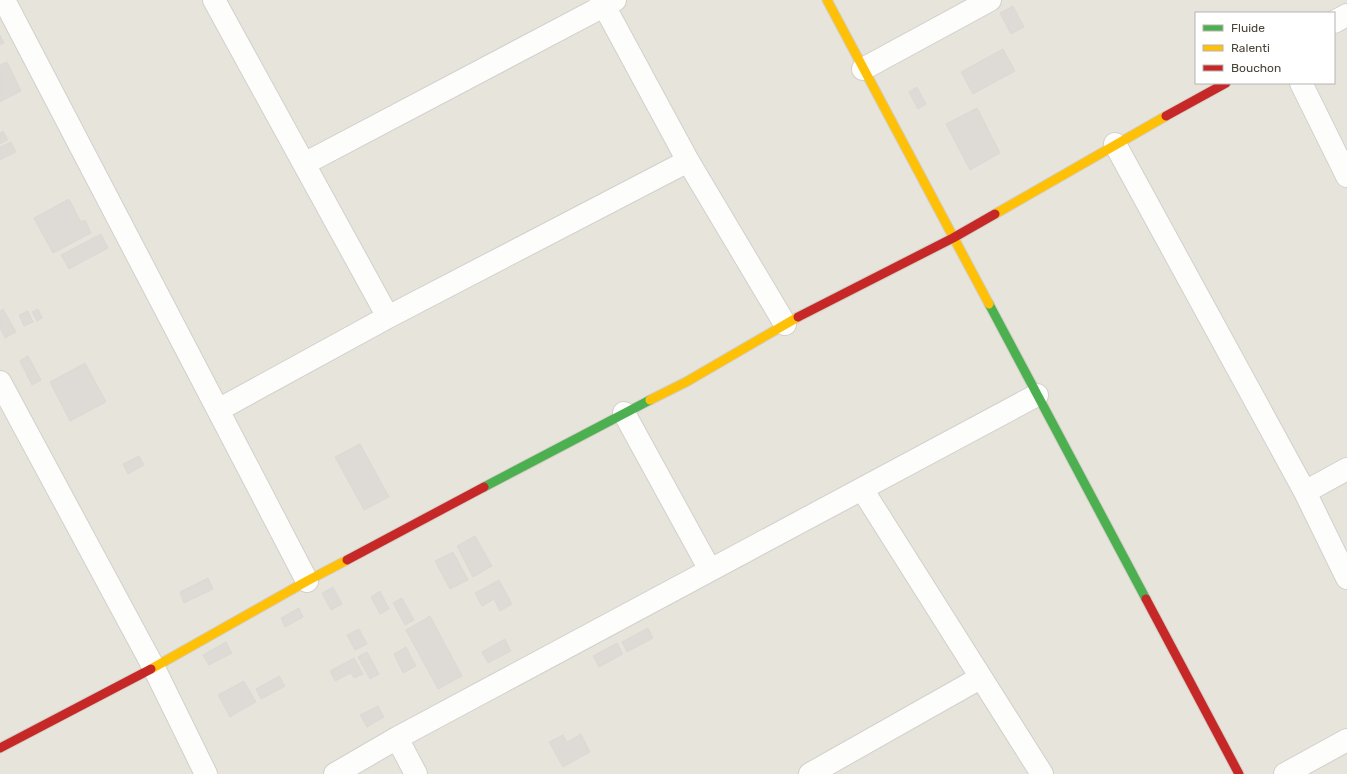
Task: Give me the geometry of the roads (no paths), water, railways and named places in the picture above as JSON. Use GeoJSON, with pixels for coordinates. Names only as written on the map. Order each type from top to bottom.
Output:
{"type":"FeatureCollection","features":[{"type":"Feature","properties":{"kind":"street"},"geometry":{"type":"LineString","coordinates":[[4,0],[306,581]]}},
{"type":"Feature","properties":{"kind":"street"},"geometry":{"type":"LineString","coordinates":[[214,0],[388,317]]}},
{"type":"Feature","properties":{"kind":"street"},"geometry":{"type":"LineString","coordinates":[[827,0],[1239,774]]}},
{"type":"Feature","properties":{"kind":"street"},"geometry":{"type":"LineString","coordinates":[[863,69],[990,0]]}},
{"type":"Feature","properties":{"kind":"street"},"geometry":{"type":"LineString","coordinates":[[304,164],[607,2],[688,161],[785,324]]}},
{"type":"Feature","properties":{"kind":"street"},"geometry":{"type":"LineString","coordinates":[[1335,21],[1347,15]]}},
{"type":"Feature","properties":{"kind":"street"},"geometry":{"type":"LineString","coordinates":[[0,748],[154,668],[306,581],[624,413],[686,382],[785,324],[953,238],[1114,144],[1224,84]]}},
{"type":"Feature","properties":{"kind":"street"},"geometry":{"type":"LineString","coordinates":[[1301,84],[1347,176]]}},
{"type":"Feature","properties":{"kind":"street"},"geometry":{"type":"LineString","coordinates":[[1114,144],[1305,492],[1347,578]]}},
{"type":"Feature","properties":{"kind":"street"},"geometry":{"type":"LineString","coordinates":[[218,410],[388,317],[688,161]]}},
{"type":"Feature","properties":{"kind":"street"},"geometry":{"type":"LineString","coordinates":[[0,382],[154,668],[206,774]]}},
{"type":"Feature","properties":{"kind":"street"},"geometry":{"type":"LineString","coordinates":[[335,774],[397,738],[1037,395]]}},
{"type":"Feature","properties":{"kind":"street"},"geometry":{"type":"LineString","coordinates":[[624,413],[710,570]]}},
{"type":"Feature","properties":{"kind":"street"},"geometry":{"type":"LineString","coordinates":[[1305,492],[1347,469]]}},
{"type":"Feature","properties":{"kind":"street"},"geometry":{"type":"LineString","coordinates":[[862,489],[1042,774]]}},
{"type":"Feature","properties":{"kind":"street"},"geometry":{"type":"LineString","coordinates":[[810,774],[980,678]]}},
{"type":"Feature","properties":{"kind":"street"},"geometry":{"type":"LineString","coordinates":[[397,738],[416,774]]}},
{"type":"Feature","properties":{"kind":"street"},"geometry":{"type":"LineString","coordinates":[[1285,774],[1347,740]]}}]}
